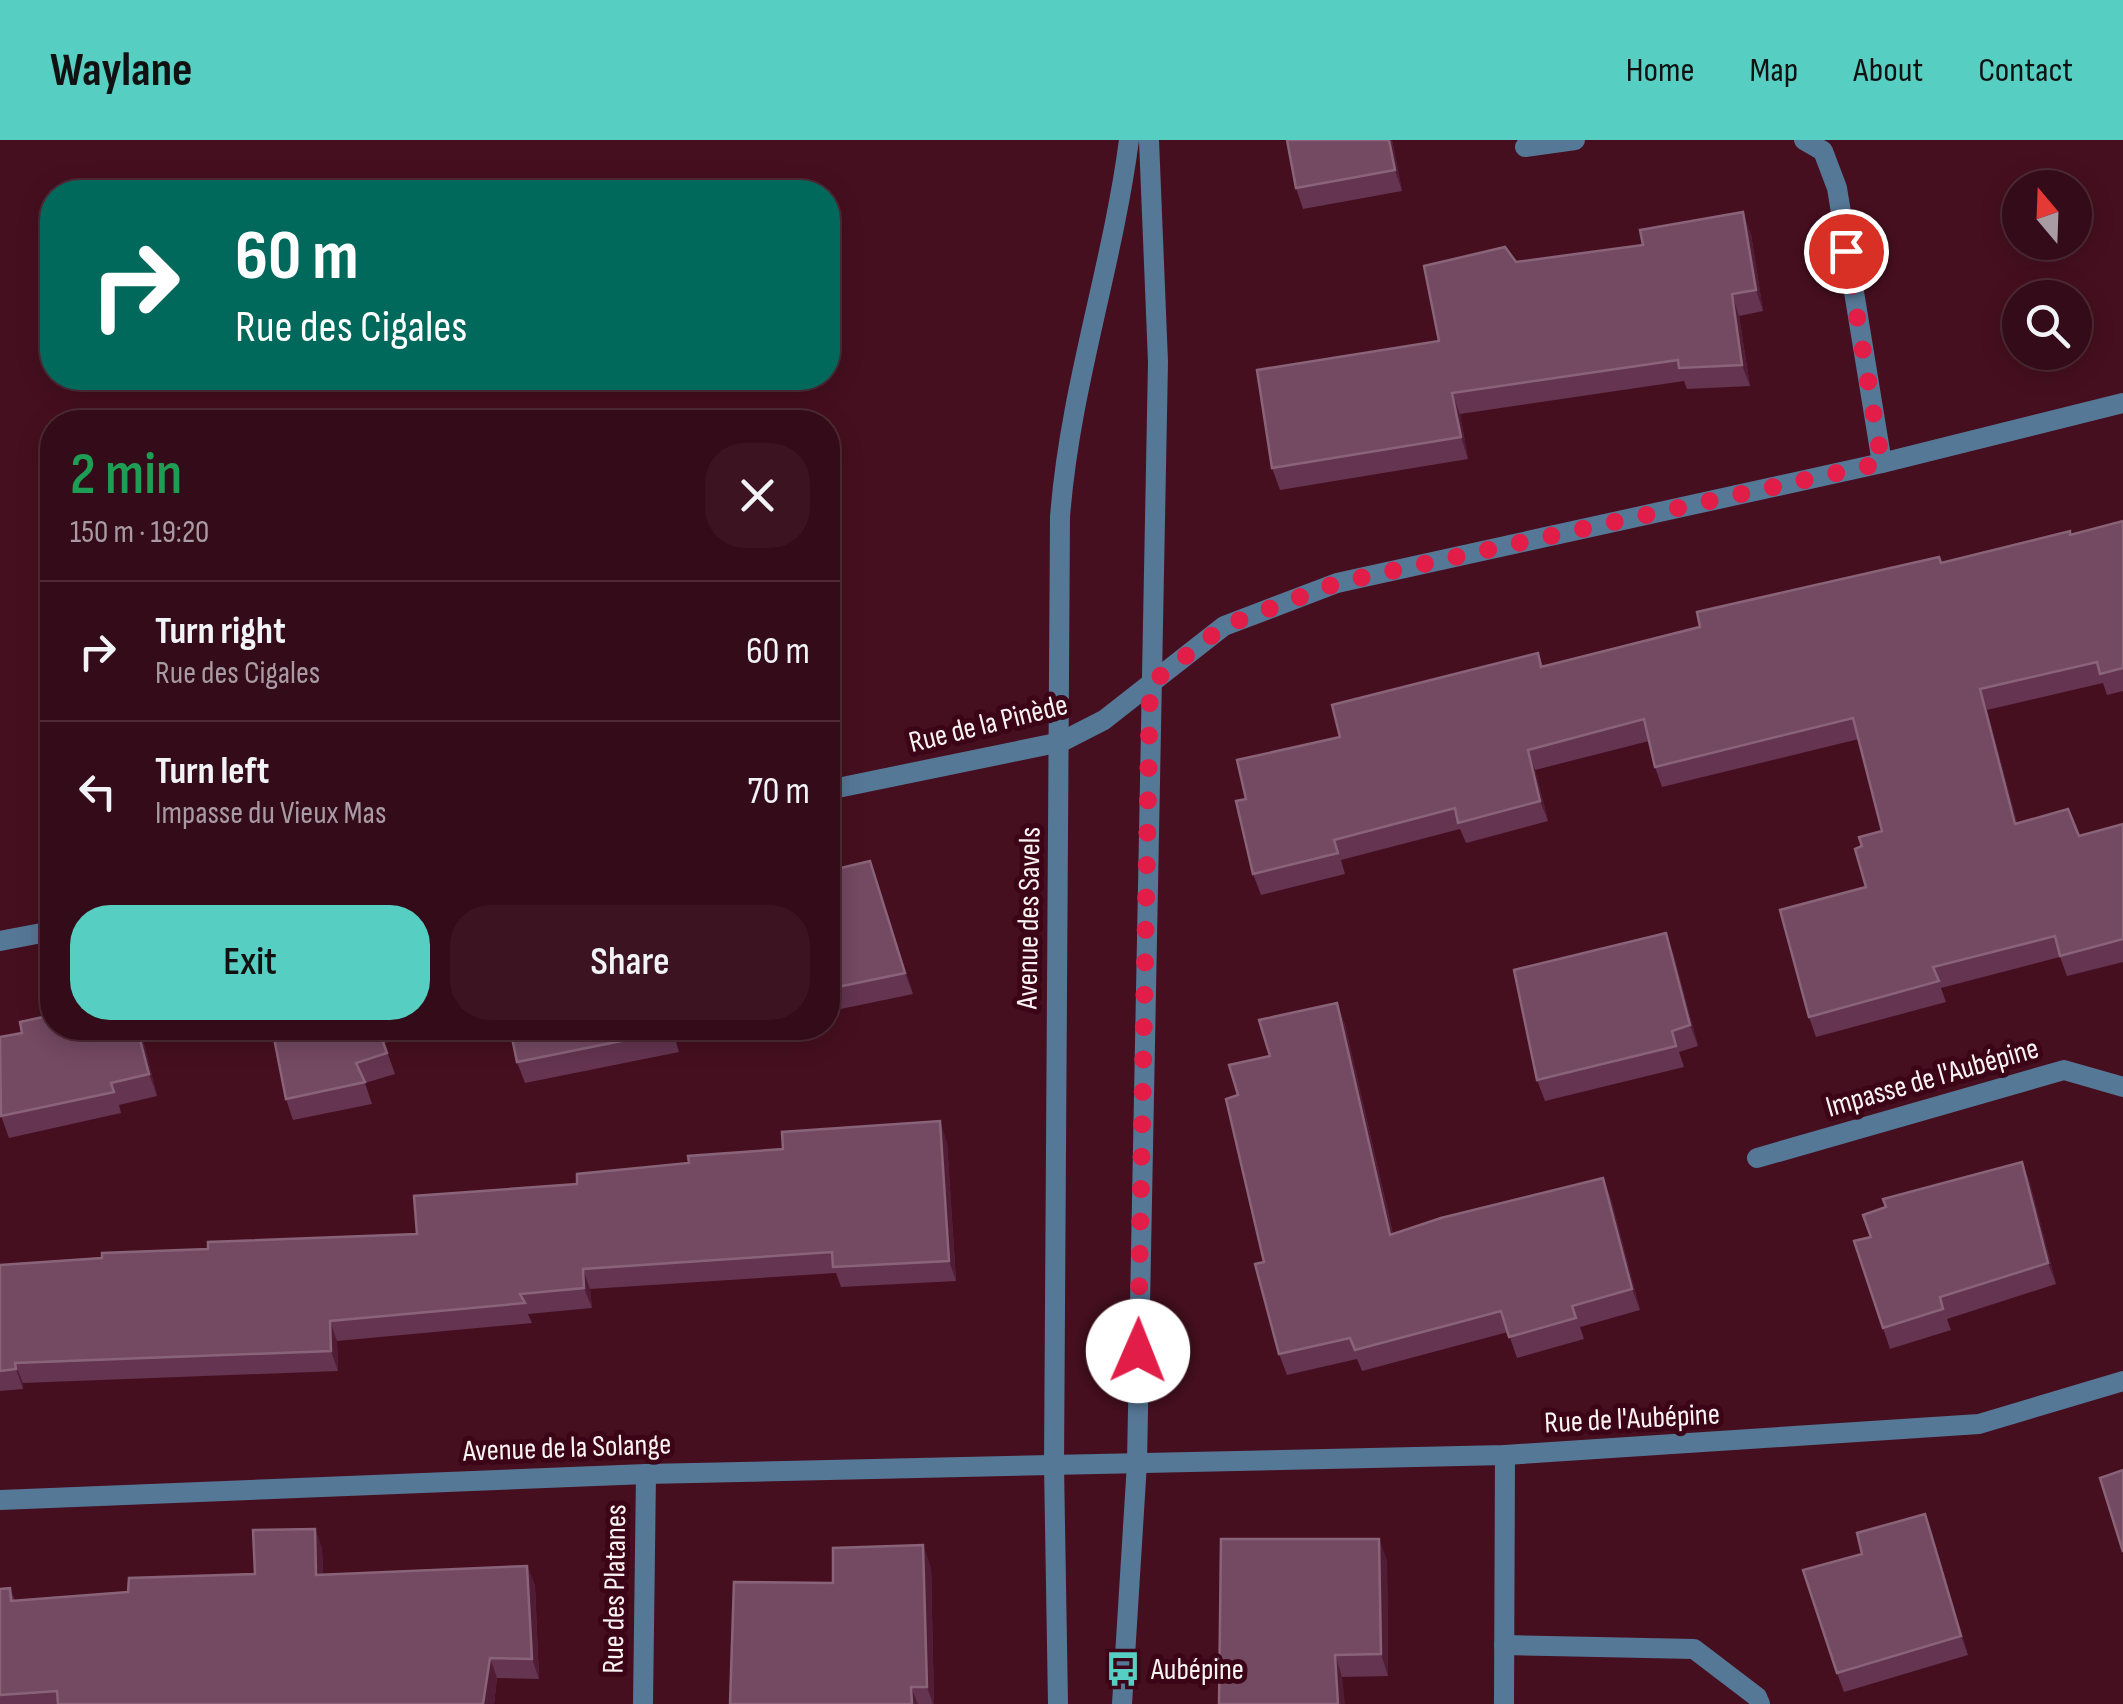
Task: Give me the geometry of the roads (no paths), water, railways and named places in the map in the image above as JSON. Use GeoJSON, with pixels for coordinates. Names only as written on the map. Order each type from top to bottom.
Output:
{"type":"FeatureCollection","features":[{"type":"Feature","properties":{"kind":"street","name":"Avenue des Savels"},"geometry":{"type":"LineString","coordinates":[[1058,1704],[1054,1465],[1060,517],[1066,440],[1118,227],[1128,140]]}},
{"type":"Feature","properties":{"kind":"street"},"geometry":{"type":"LineString","coordinates":[[1122,1704],[1137,1464],[1158,362],[1149,140]]}},
{"type":"Feature","properties":{"kind":"street"},"geometry":{"type":"LineString","coordinates":[[1525,147],[1575,140]]}},
{"type":"Feature","properties":{"kind":"street"},"geometry":{"type":"LineString","coordinates":[[1804,140],[1822,151],[1837,188],[1882,463]]}},
{"type":"Feature","properties":{"kind":"street","name":"Rue de la Pinède"},"geometry":{"type":"LineString","coordinates":[[840,788],[1061,742],[1104,720],[1224,626],[1337,583],[1882,463],[2123,403]]}},
{"type":"Feature","properties":{"kind":"street"},"geometry":{"type":"LineString","coordinates":[[0,941],[40,934]]}},
{"type":"Feature","properties":{"kind":"street","name":"Impasse de l'Aubépine"},"geometry":{"type":"LineString","coordinates":[[1758,1158],[2064,1070],[2123,1087]]}},
{"type":"Feature","properties":{"kind":"street","name":"Rue de l'Aubépine"},"geometry":{"type":"LineString","coordinates":[[1137,1464],[1505,1455],[1979,1424],[2123,1381]]}},
{"type":"Feature","properties":{"kind":"street"},"geometry":{"type":"LineString","coordinates":[[1504,1704],[1505,1455]]}},
{"type":"Feature","properties":{"kind":"street","name":"Avenue de la Solange"},"geometry":{"type":"LineString","coordinates":[[0,1500],[646,1474],[1137,1464]]}},
{"type":"Feature","properties":{"kind":"street","name":"Rue des Platanes"},"geometry":{"type":"LineString","coordinates":[[643,1704],[646,1474]]}},
{"type":"Feature","properties":{"kind":"street"},"geometry":{"type":"LineString","coordinates":[[1504,1645],[1694,1648],[1758,1696],[1760,1704]]}},
{"type":"Feature","properties":{"kind":"place","name":"Aubépine"},"geometry":{"type":"Point","coordinates":[1123,1669]}}]}
